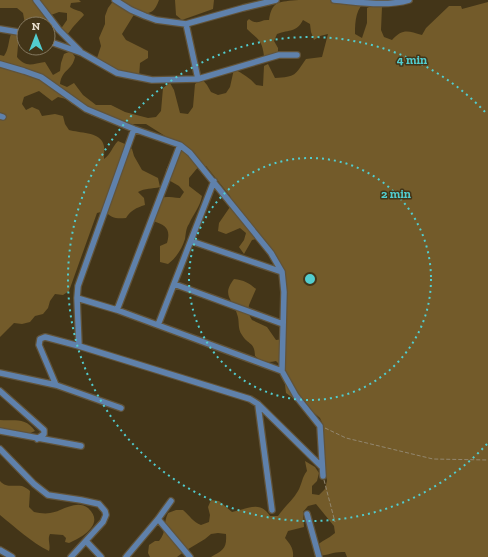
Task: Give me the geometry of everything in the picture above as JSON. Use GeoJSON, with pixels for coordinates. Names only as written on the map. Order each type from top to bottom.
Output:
{"type":"FeatureCollection","features":[{"type":"Feature","properties":{"kind":"street"},"geometry":{"type":"LineString","coordinates":[[36,0],[59,30],[82,53]]}},
{"type":"Feature","properties":{"kind":"street"},"geometry":{"type":"LineString","coordinates":[[115,0],[131,10],[145,16],[186,24],[276,0]]}},
{"type":"Feature","properties":{"kind":"street"},"geometry":{"type":"LineString","coordinates":[[334,0],[374,4],[398,3],[409,0]]}},
{"type":"Feature","properties":{"kind":"street"},"geometry":{"type":"LineString","coordinates":[[186,24],[198,79]]}},
{"type":"Feature","properties":{"kind":"street"},"geometry":{"type":"LineString","coordinates":[[0,29],[16,32]]}},
{"type":"Feature","properties":{"kind":"street"},"geometry":{"type":"LineString","coordinates":[[56,43],[82,53],[117,72],[133,77],[160,80],[198,79],[280,56],[297,55]]}},
{"type":"Feature","properties":{"kind":"street"},"geometry":{"type":"LineString","coordinates":[[0,64],[41,78],[86,109],[134,129],[180,145],[190,153],[214,181],[271,253],[282,272],[284,292],[282,371],[296,396],[320,426],[321,466],[323,476]]}},
{"type":"Feature","properties":{"kind":"street"},"geometry":{"type":"LineString","coordinates":[[79,346],[77,298],[80,277],[134,129]]}},
{"type":"Feature","properties":{"kind":"street"},"geometry":{"type":"LineString","coordinates":[[117,310],[180,145]]}},
{"type":"Feature","properties":{"kind":"street"},"geometry":{"type":"LineString","coordinates":[[158,325],[214,181]]}},
{"type":"Feature","properties":{"kind":"street"},"geometry":{"type":"LineString","coordinates":[[191,241],[282,272]]}},
{"type":"Feature","properties":{"kind":"street"},"geometry":{"type":"LineString","coordinates":[[174,284],[283,324]]}},
{"type":"Feature","properties":{"kind":"street"},"geometry":{"type":"LineString","coordinates":[[77,298],[117,310],[282,371]]}},
{"type":"Feature","properties":{"kind":"street"},"geometry":{"type":"LineString","coordinates":[[56,385],[39,345],[40,339],[45,337],[242,396],[258,404],[321,466]]}},
{"type":"Feature","properties":{"kind":"street"},"geometry":{"type":"LineString","coordinates":[[0,373],[56,385],[121,408]]}},
{"type":"Feature","properties":{"kind":"street"},"geometry":{"type":"LineString","coordinates":[[0,391],[44,430],[44,434],[38,439]]}},
{"type":"Feature","properties":{"kind":"street"},"geometry":{"type":"LineString","coordinates":[[258,404],[272,510]]}},
{"type":"Feature","properties":{"kind":"street"},"geometry":{"type":"LineString","coordinates":[[0,431],[81,446]]}},
{"type":"Feature","properties":{"kind":"street"},"geometry":{"type":"LineString","coordinates":[[0,449],[34,484],[48,495],[99,504],[105,511],[105,518],[103,522],[72,557]]}},
{"type":"Feature","properties":{"kind":"street"},"geometry":{"type":"LineString","coordinates":[[126,557],[171,501]]}},
{"type":"Feature","properties":{"kind":"street"},"geometry":{"type":"LineString","coordinates":[[307,514],[319,557]]}},
{"type":"Feature","properties":{"kind":"street"},"geometry":{"type":"LineString","coordinates":[[158,519],[190,557]]}},
{"type":"Feature","properties":{"kind":"street"},"geometry":{"type":"LineString","coordinates":[[86,540],[101,557]]}},
{"type":"Feature","properties":{"kind":"street"},"geometry":{"type":"LineString","coordinates":[[0,550],[12,557]]}},
{"type":"Feature","properties":{"kind":"path"},"geometry":{"type":"LineString","coordinates":[[320,426],[346,438],[433,459],[488,460]]}},
{"type":"Feature","properties":{"kind":"path"},"geometry":{"type":"LineString","coordinates":[[323,476],[335,522]]}},
{"type":"Feature","properties":{"kind":"shaded area"},"geometry":{"type":"Polygon","coordinates":[[[0,0],[79,0],[81,2],[71,3],[70,7],[82,12],[84,15],[64,39],[58,33],[67,20],[67,13],[59,12],[51,16],[24,16],[23,13],[17,8],[0,8],[0,0]]]}},
{"type":"Feature","properties":{"kind":"shaded area"},"geometry":{"type":"Polygon","coordinates":[[[114,0],[159,0],[155,9],[152,11],[135,13],[122,34],[126,40],[148,51],[148,58],[140,63],[139,78],[121,77],[109,73],[96,61],[101,46],[99,38],[105,24],[105,16],[108,8],[114,0]]]}},
{"type":"Feature","properties":{"kind":"shaded area"},"geometry":{"type":"Polygon","coordinates":[[[175,0],[214,0],[213,9],[182,20],[176,15],[175,0]]]}},
{"type":"Feature","properties":{"kind":"shaded area"},"geometry":{"type":"Polygon","coordinates":[[[367,0],[358,11],[355,24],[355,34],[362,38],[367,23],[367,8],[375,4],[382,7],[381,30],[384,37],[392,40],[403,32],[413,32],[422,35],[426,28],[449,6],[461,6],[462,9],[488,2],[488,557],[347,557],[345,552],[314,555],[315,547],[335,533],[334,526],[316,504],[308,506],[303,512],[304,527],[288,531],[285,538],[292,549],[293,557],[211,557],[221,551],[226,543],[226,534],[218,533],[211,534],[177,557],[150,557],[148,553],[149,545],[155,541],[159,541],[161,538],[168,513],[176,510],[183,510],[194,521],[201,525],[209,522],[210,515],[208,507],[211,500],[219,501],[232,512],[258,507],[266,511],[270,516],[278,516],[294,497],[299,488],[307,471],[305,461],[315,467],[319,473],[317,481],[312,486],[312,494],[319,495],[325,489],[327,481],[323,449],[323,425],[320,418],[286,393],[283,368],[276,361],[265,362],[255,356],[254,348],[240,332],[238,317],[228,294],[230,285],[234,279],[249,283],[256,289],[249,305],[248,313],[252,320],[267,327],[276,340],[284,339],[284,277],[260,238],[252,240],[244,254],[239,247],[244,240],[246,233],[240,228],[226,234],[218,231],[219,223],[232,204],[230,196],[206,166],[199,166],[189,178],[189,186],[202,196],[187,227],[182,246],[171,262],[168,264],[160,262],[160,246],[167,243],[168,231],[161,224],[153,221],[150,213],[158,200],[161,198],[180,198],[184,192],[179,186],[165,178],[166,170],[176,148],[173,141],[146,124],[114,124],[107,117],[92,116],[66,99],[58,97],[52,101],[39,91],[24,97],[22,104],[26,110],[32,107],[39,110],[42,116],[55,114],[63,116],[65,124],[69,130],[93,135],[101,139],[104,145],[104,159],[118,141],[125,144],[132,149],[134,156],[142,170],[158,178],[160,187],[138,192],[144,198],[145,205],[134,210],[126,218],[114,218],[105,211],[97,213],[69,291],[63,295],[55,294],[50,301],[48,308],[43,314],[35,316],[30,322],[22,324],[14,323],[0,337],[0,55],[4,56],[6,53],[11,34],[16,34],[16,56],[23,63],[33,64],[45,62],[53,75],[60,71],[64,54],[71,51],[75,57],[74,62],[63,75],[60,84],[67,87],[74,83],[83,95],[96,105],[111,105],[125,112],[148,118],[156,117],[161,111],[163,88],[170,83],[174,90],[180,113],[188,114],[193,107],[195,84],[202,79],[211,92],[218,95],[226,93],[230,87],[234,69],[246,76],[256,85],[263,86],[264,66],[268,64],[275,78],[282,78],[291,76],[297,72],[306,59],[322,57],[328,34],[320,36],[314,40],[310,24],[303,20],[295,29],[277,34],[274,41],[278,48],[278,56],[271,59],[264,56],[261,43],[247,29],[247,21],[249,19],[255,22],[269,20],[270,13],[275,5],[286,1],[367,0]]]}},
{"type":"Feature","properties":{"kind":"shaded area"},"geometry":{"type":"Polygon","coordinates":[[[0,420],[15,420],[24,422],[35,431],[28,434],[0,428],[0,420]]]}},
{"type":"Feature","properties":{"kind":"shaded area"},"geometry":{"type":"Polygon","coordinates":[[[0,481],[5,485],[22,486],[29,490],[29,507],[34,512],[48,513],[74,505],[79,505],[88,508],[93,514],[93,525],[90,530],[80,538],[69,543],[65,542],[66,538],[63,535],[50,534],[49,551],[30,539],[0,515],[0,481]]]}}]}
